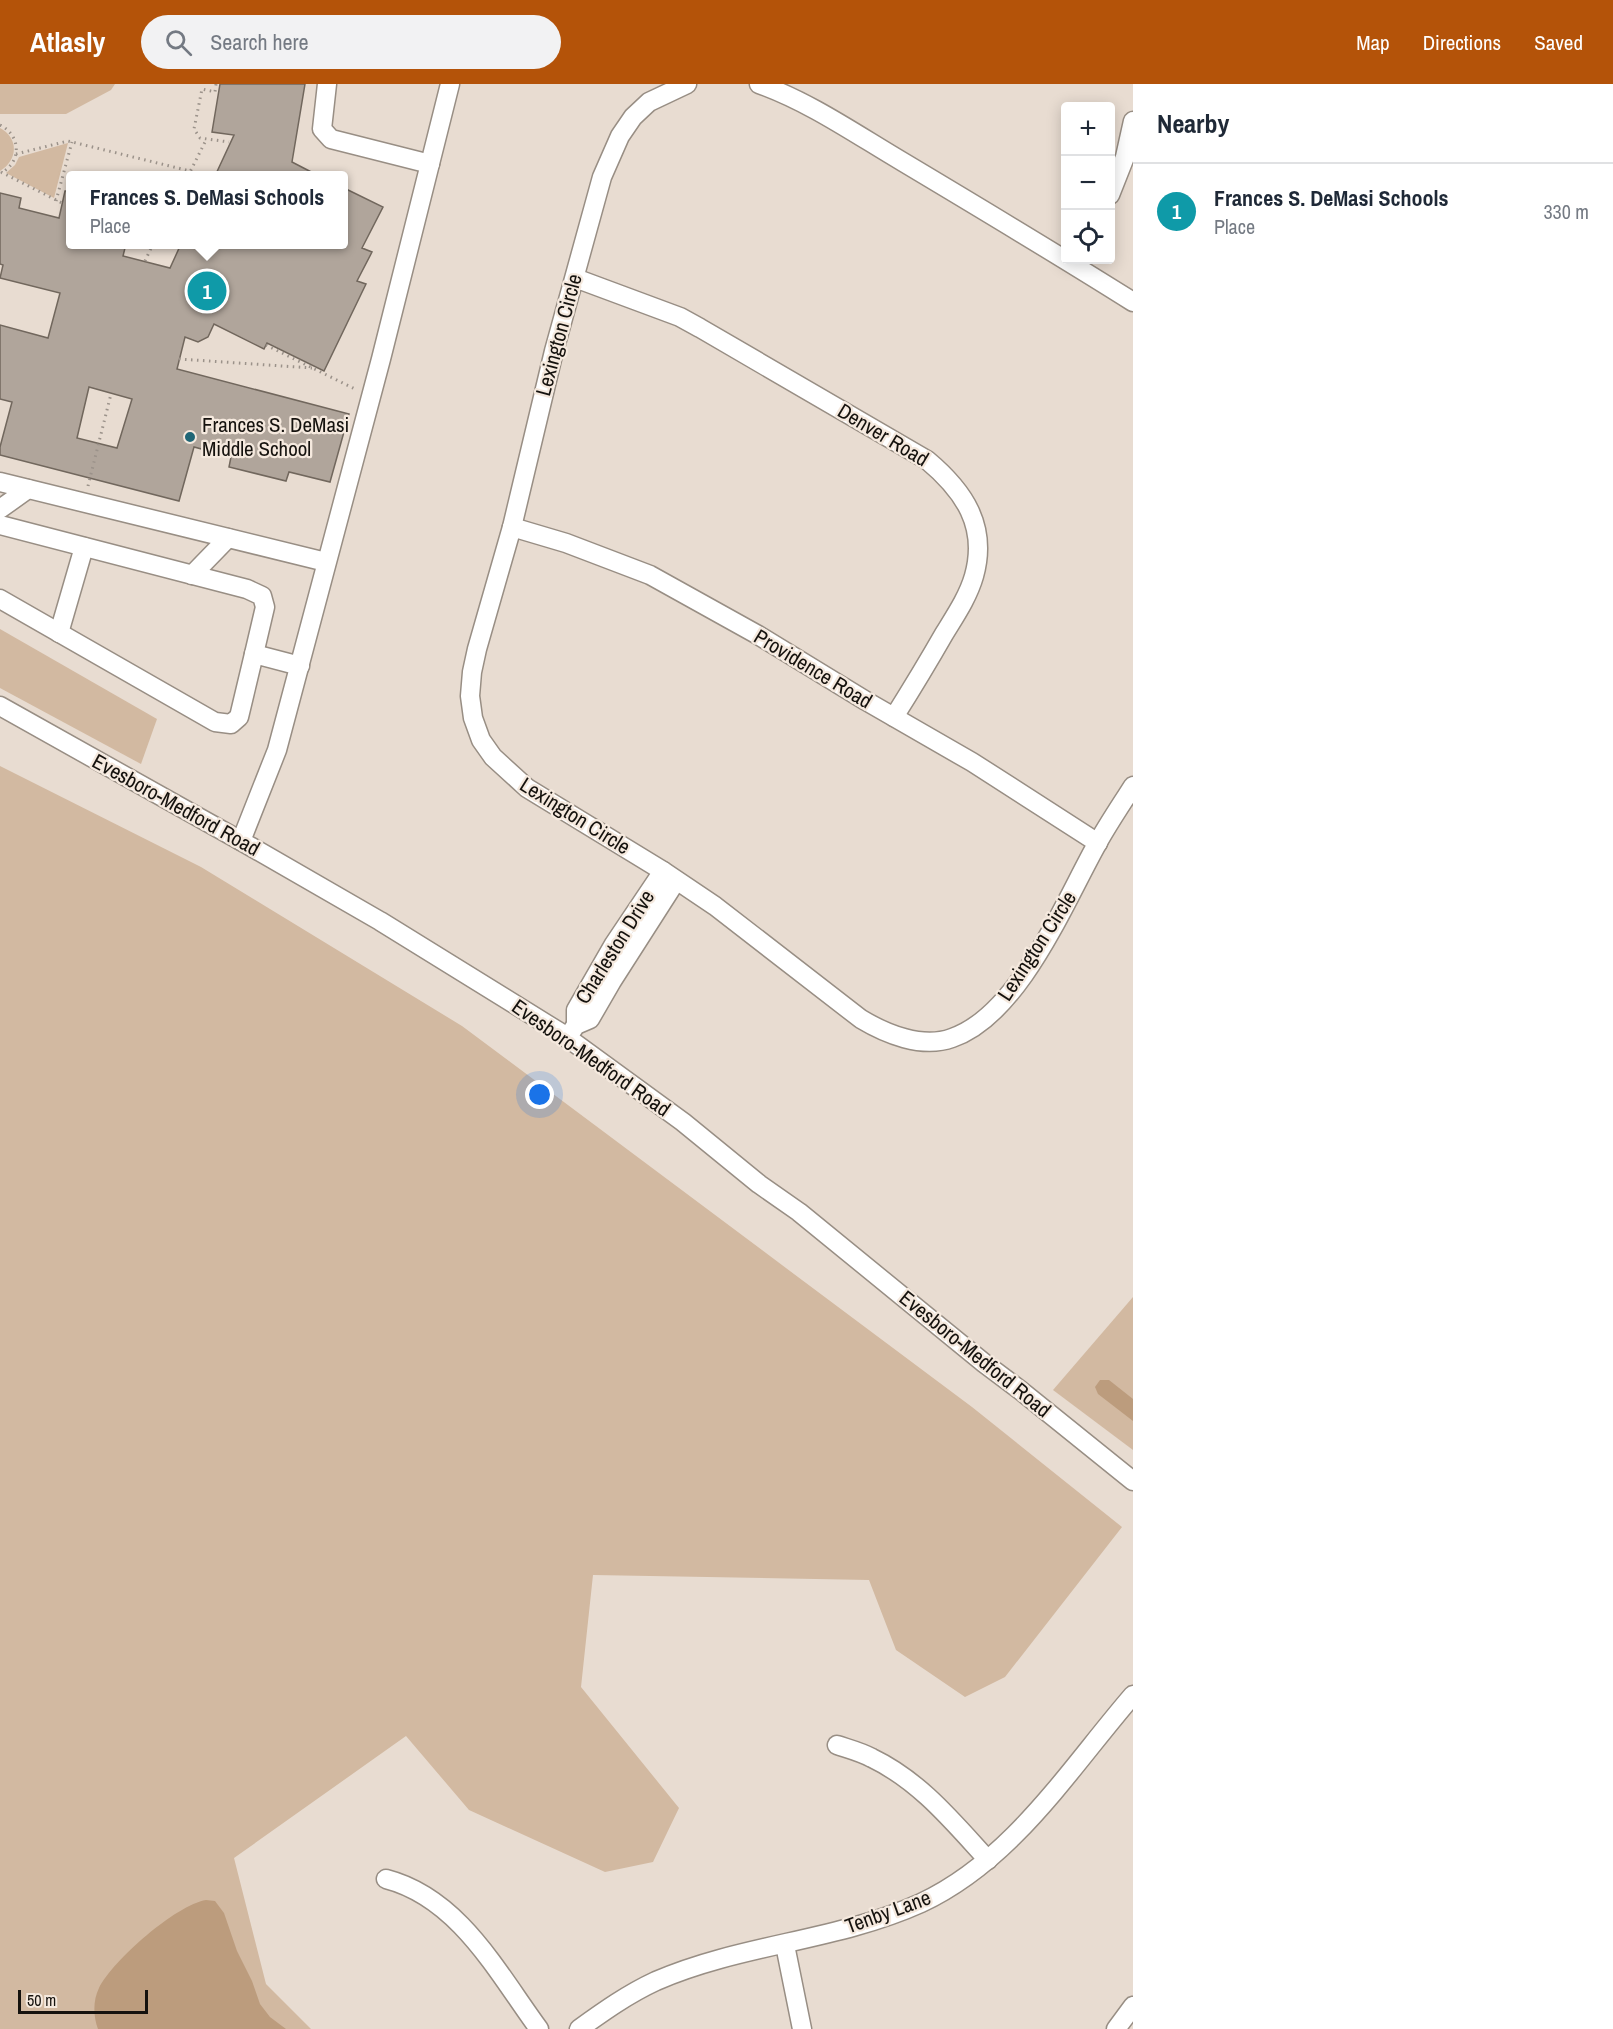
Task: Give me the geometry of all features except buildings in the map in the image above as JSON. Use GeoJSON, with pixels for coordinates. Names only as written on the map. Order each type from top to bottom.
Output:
{"type":"FeatureCollection","features":[{"type":"Feature","properties":{"kind":"street"},"geometry":{"type":"LineString","coordinates":[[327,84],[322,129],[331,139],[430,164]]}},
{"type":"Feature","properties":{"kind":"street"},"geometry":{"type":"LineString","coordinates":[[241,841],[277,750],[450,84]]}},
{"type":"Feature","properties":{"kind":"street"},"geometry":{"type":"LineString","coordinates":[[759,84],[776,90],[848,129],[1061,255]]}},
{"type":"Feature","properties":{"kind":"street","name":"Lexington Circle"},"geometry":{"type":"LineString","coordinates":[[674,86],[649,102],[633,117],[615,146],[595,199],[540,406],[512,527],[472,672],[470,696],[473,718],[481,740],[493,757],[527,788],[715,906],[861,1019],[883,1032],[927,1041],[949,1039],[969,1031],[1002,1003],[1057,919],[1098,843],[1133,786]]}},
{"type":"Feature","properties":{"kind":"street"},"geometry":{"type":"LineString","coordinates":[[1115,182],[1125,157],[1133,121]]}},
{"type":"Feature","properties":{"kind":"street"},"geometry":{"type":"LineString","coordinates":[[1076,264],[1133,302]]}},
{"type":"Feature","properties":{"kind":"street","name":"Denver Road"},"geometry":{"type":"LineString","coordinates":[[574,278],[680,317],[731,345],[927,460],[945,475],[960,493],[971,513],[977,536],[978,557],[973,578],[952,621],[894,717]]}},
{"type":"Feature","properties":{"kind":"street"},"geometry":{"type":"LineString","coordinates":[[0,482],[326,562]]}},
{"type":"Feature","properties":{"kind":"street"},"geometry":{"type":"LineString","coordinates":[[0,509],[28,489]]}},
{"type":"Feature","properties":{"kind":"street"},"geometry":{"type":"LineString","coordinates":[[0,525],[247,589],[262,596],[265,607],[239,717],[231,724],[215,722],[0,599]]}},
{"type":"Feature","properties":{"kind":"street","name":"Providence Road"},"geometry":{"type":"LineString","coordinates":[[512,527],[566,543],[650,575],[749,630],[972,762],[1098,843]]}},
{"type":"Feature","properties":{"kind":"street"},"geometry":{"type":"LineString","coordinates":[[192,575],[228,538]]}},
{"type":"Feature","properties":{"kind":"street"},"geometry":{"type":"LineString","coordinates":[[59,633],[84,547]]}},
{"type":"Feature","properties":{"kind":"street"},"geometry":{"type":"LineString","coordinates":[[254,654],[300,666]]}},
{"type":"Feature","properties":{"kind":"street","name":"Evesboro-Medford Road"},"geometry":{"type":"LineString","coordinates":[[0,706],[241,841],[571,1032],[1133,1481]]}},
{"type":"Feature","properties":{"kind":"street","name":"Charleston Drive"},"geometry":{"type":"LineString","coordinates":[[571,1032],[576,1010],[614,944],[670,876]]}},
{"type":"Feature","properties":{"kind":"street","name":"Tenby Lane"},"geometry":{"type":"LineString","coordinates":[[579,2029],[613,2005],[658,1981],[706,1964],[785,1945],[876,1919],[912,1907],[945,1890],[988,1860],[1005,1845],[1039,1808],[1133,1695]]}},
{"type":"Feature","properties":{"kind":"street"},"geometry":{"type":"LineString","coordinates":[[837,1745],[871,1757],[906,1777],[947,1815],[988,1860]]}},
{"type":"Feature","properties":{"kind":"street"},"geometry":{"type":"LineString","coordinates":[[386,1879],[413,1889],[447,1911],[490,1960],[539,2029]]}},
{"type":"Feature","properties":{"kind":"street"},"geometry":{"type":"LineString","coordinates":[[785,1945],[802,2029]]}},
{"type":"Feature","properties":{"kind":"street"},"geometry":{"type":"LineString","coordinates":[[1116,2029],[1133,2006]]}},
{"type":"Feature","properties":{"kind":"path"},"geometry":{"type":"LineString","coordinates":[[216,84],[215,92],[202,89],[194,129],[200,138],[229,142]]}},
{"type":"Feature","properties":{"kind":"path"},"geometry":{"type":"LineString","coordinates":[[0,125],[15,139],[16,154],[11,165],[1,173],[62,203]]}},
{"type":"Feature","properties":{"kind":"path"},"geometry":{"type":"LineString","coordinates":[[190,171],[206,139]]}},
{"type":"Feature","properties":{"kind":"path"},"geometry":{"type":"LineString","coordinates":[[16,154],[72,142],[181,171]]}},
{"type":"Feature","properties":{"kind":"path"},"geometry":{"type":"LineString","coordinates":[[56,202],[72,142]]}},
{"type":"Feature","properties":{"kind":"path"},"geometry":{"type":"LineString","coordinates":[[145,261],[151,249]]}},
{"type":"Feature","properties":{"kind":"path"},"geometry":{"type":"LineString","coordinates":[[266,345],[370,396]]}},
{"type":"Feature","properties":{"kind":"path"},"geometry":{"type":"LineString","coordinates":[[179,359],[312,368]]}},
{"type":"Feature","properties":{"kind":"path"},"geometry":{"type":"LineString","coordinates":[[83,502],[111,394]]}},
{"type":"Feature","properties":{"kind":"shaded area"},"geometry":{"type":"Polygon","coordinates":[[[0,84],[115,84],[111,90],[66,114],[0,114],[0,84]]]}},
{"type":"Feature","properties":{"kind":"shaded area"},"geometry":{"type":"Polygon","coordinates":[[[0,128],[11,137],[14,149],[10,161],[0,171],[0,128]]]}},
{"type":"Feature","properties":{"kind":"shaded area"},"geometry":{"type":"Polygon","coordinates":[[[68,143],[54,198],[6,173],[15,165],[19,157],[68,143]]]}},
{"type":"Feature","properties":{"kind":"shaded area"},"geometry":{"type":"Polygon","coordinates":[[[0,629],[157,719],[141,764],[0,688],[0,629]]]}},
{"type":"Feature","properties":{"kind":"shaded area"},"geometry":{"type":"Polygon","coordinates":[[[0,766],[201,867],[462,1026],[972,1407],[1122,1527],[1005,1677],[965,1697],[896,1650],[869,1580],[593,1575],[581,1687],[679,1808],[653,1862],[605,1872],[469,1810],[406,1736],[234,1858],[266,1984],[311,2029],[0,2029],[0,766]]]}},
{"type":"Feature","properties":{"kind":"shaded area"},"geometry":{"type":"Polygon","coordinates":[[[1133,1297],[1133,1450],[1053,1390],[1133,1297]]]}},
{"type":"Feature","properties":{"kind":"shaded area"},"geometry":{"type":"Polygon","coordinates":[[[1100,1380],[1109,1380],[1133,1399],[1133,1421],[1098,1394],[1095,1387],[1100,1380]]]}},
{"type":"Feature","properties":{"kind":"shaded area"},"geometry":{"type":"Polygon","coordinates":[[[206,1900],[215,1901],[224,1913],[237,1951],[252,1981],[260,2004],[270,2017],[286,2029],[98,2029],[94,2008],[97,1993],[106,1976],[146,1935],[179,1912],[206,1900]]]}},
{"type":"Feature","properties":{"kind":"place","name":"Frances S. DeMasi Schools"},"geometry":{"type":"Point","coordinates":[207,291]}},
{"type":"Feature","properties":{"kind":"place","name":"Frances S. DeMasi Middle School"},"geometry":{"type":"Point","coordinates":[190,437]}}]}
